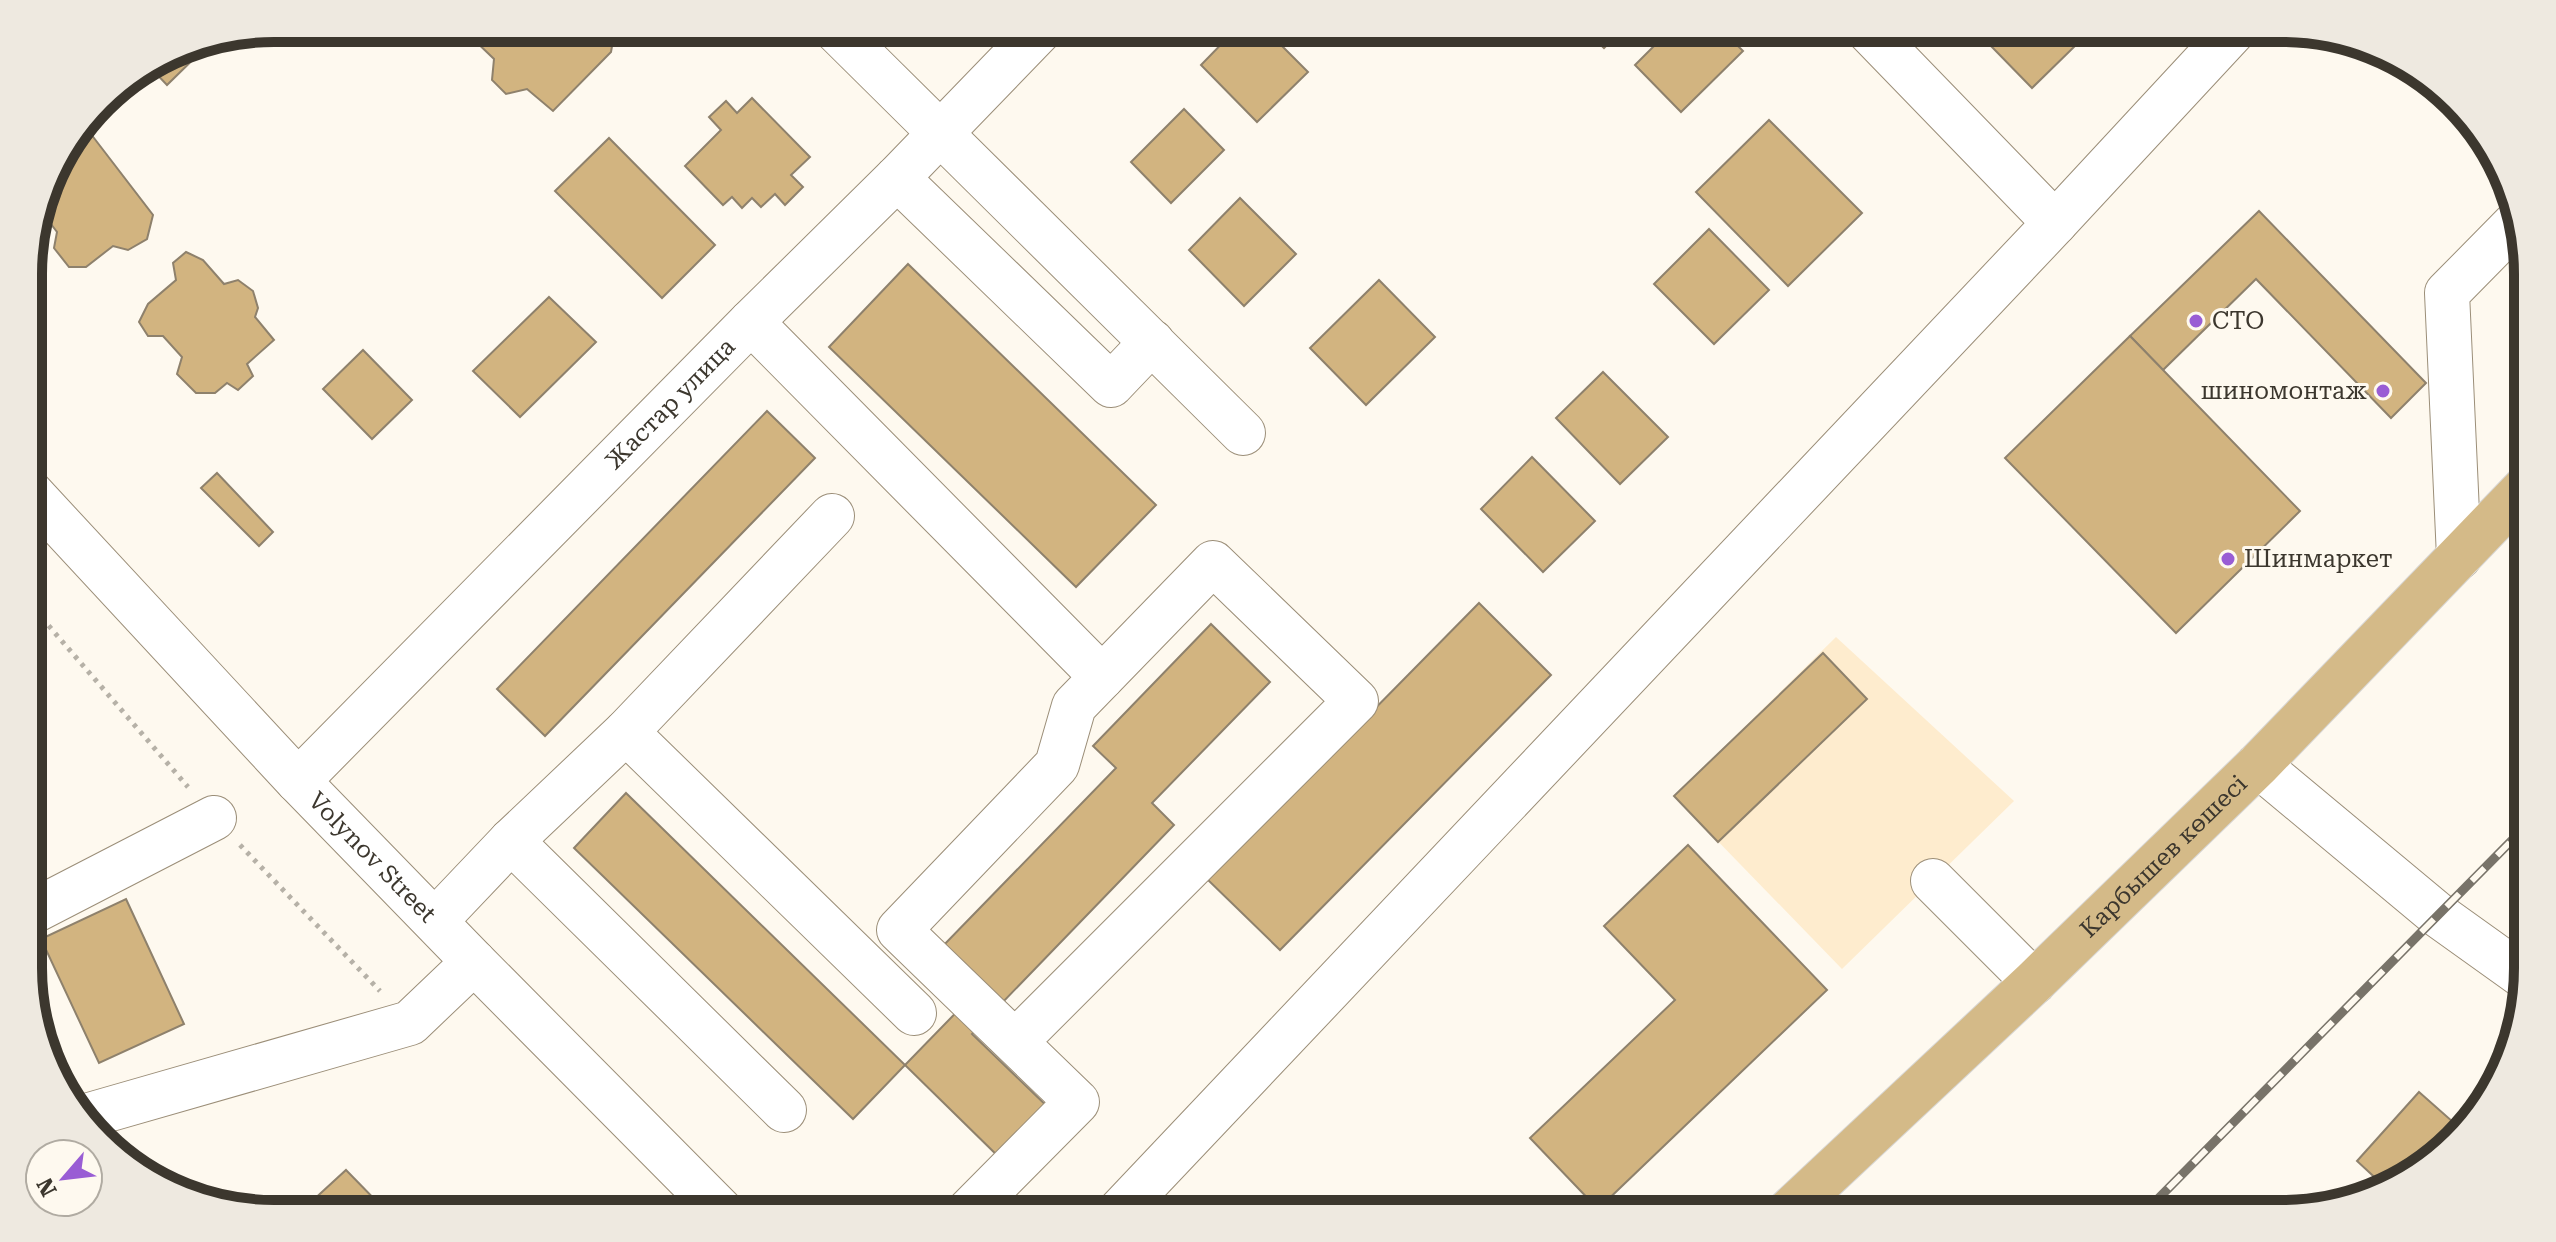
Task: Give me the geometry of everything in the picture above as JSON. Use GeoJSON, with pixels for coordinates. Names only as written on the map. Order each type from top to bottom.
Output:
{"type":"FeatureCollection","features":[{"type":"Feature","properties":{"kind":"main road","name":"Карбышев көшесі"},"geometry":{"type":"LineString","coordinates":[[1801,1200],[2034,982],[2258,765],[2514,500]]}},
{"type":"Feature","properties":{"kind":"street"},"geometry":{"type":"LineString","coordinates":[[848,42],[1243,433]]}},
{"type":"Feature","properties":{"kind":"street","name":"Жастар улица"},"geometry":{"type":"LineString","coordinates":[[298,781],[1028,42]]}},
{"type":"Feature","properties":{"kind":"street"},"geometry":{"type":"LineString","coordinates":[[1880,42],[2055,223]]}},
{"type":"Feature","properties":{"kind":"street"},"geometry":{"type":"LineString","coordinates":[[1130,1200],[2223,42]]}},
{"type":"Feature","properties":{"kind":"street"},"geometry":{"type":"LineString","coordinates":[[897,178],[1111,385],[1152,342]]}},
{"type":"Feature","properties":{"kind":"street"},"geometry":{"type":"LineString","coordinates":[[2459,557],[2447,293],[2509,230]]}},
{"type":"Feature","properties":{"kind":"street"},"geometry":{"type":"LineString","coordinates":[[751,322],[1102,677]]}},
{"type":"Feature","properties":{"kind":"street","name":"Volynov Street"},"geometry":{"type":"LineString","coordinates":[[42,505],[298,781],[710,1200]]}},
{"type":"Feature","properties":{"kind":"street"},"geometry":{"type":"LineString","coordinates":[[435,921],[511,841],[626,732],[832,516]]}},
{"type":"Feature","properties":{"kind":"street"},"geometry":{"type":"LineString","coordinates":[[980,1200],[1077,1102],[899,930],[1057,765],[1074,706],[1213,563],[1356,701],[1016,1041]]}},
{"type":"Feature","properties":{"kind":"street"},"geometry":{"type":"LineString","coordinates":[[626,732],[914,1013]]}},
{"type":"Feature","properties":{"kind":"street"},"geometry":{"type":"LineString","coordinates":[[2258,765],[2438,915],[2514,969]]}},
{"type":"Feature","properties":{"kind":"street"},"geometry":{"type":"LineString","coordinates":[[42,907],[214,818]]}},
{"type":"Feature","properties":{"kind":"street"},"geometry":{"type":"LineString","coordinates":[[511,841],[784,1110]]}},
{"type":"Feature","properties":{"kind":"street"},"geometry":{"type":"LineString","coordinates":[[1933,881],[2034,982]]}},
{"type":"Feature","properties":{"kind":"street"},"geometry":{"type":"LineString","coordinates":[[94,1114],[410,1023],[474,962]]}},
{"type":"Feature","properties":{"kind":"path"},"geometry":{"type":"LineString","coordinates":[[42,618],[214,818],[410,1023]]}},
{"type":"Feature","properties":{"kind":"shaded area"},"geometry":{"type":"Polygon","coordinates":[[[1836,637],[2014,801],[1842,969],[1674,796],[1836,637]]]}},
{"type":"Feature","properties":{"kind":"building"},"geometry":{"type":"Polygon","coordinates":[[[476,42],[613,42],[611,52],[553,111],[527,89],[506,94],[492,80],[494,59],[476,42]]]}},
{"type":"Feature","properties":{"kind":"building"},"geometry":{"type":"Polygon","coordinates":[[[1223,42],[1278,42],[1308,72],[1257,122],[1201,65],[1223,42]]]}},
{"type":"Feature","properties":{"kind":"building"},"geometry":{"type":"Polygon","coordinates":[[[1658,42],[1734,42],[1743,51],[1681,112],[1635,65],[1658,42]]]}},
{"type":"Feature","properties":{"kind":"building"},"geometry":{"type":"Polygon","coordinates":[[[2075,42],[2077,44],[2032,88],[1989,44],[2075,42]]]}},
{"type":"Feature","properties":{"kind":"building"},"geometry":{"type":"Polygon","coordinates":[[[198,54],[167,85],[157,74],[198,54]]]}},
{"type":"Feature","properties":{"kind":"building"},"geometry":{"type":"Polygon","coordinates":[[[752,98],[810,157],[791,175],[803,187],[785,205],[775,194],[761,207],[752,198],[742,208],[732,197],[723,205],[685,166],[721,130],[709,117],[726,101],[737,113],[752,98]]]}},
{"type":"Feature","properties":{"kind":"building"},"geometry":{"type":"Polygon","coordinates":[[[1184,109],[1224,150],[1171,203],[1131,162],[1184,109]]]}},
{"type":"Feature","properties":{"kind":"building"},"geometry":{"type":"Polygon","coordinates":[[[1769,120],[1862,213],[1788,286],[1696,192],[1769,120]]]}},
{"type":"Feature","properties":{"kind":"building"},"geometry":{"type":"Polygon","coordinates":[[[2466,132],[2478,150],[2463,135],[2466,132]]]}},
{"type":"Feature","properties":{"kind":"building"},"geometry":{"type":"Polygon","coordinates":[[[90,133],[153,215],[147,239],[128,250],[113,246],[86,267],[69,267],[54,248],[57,232],[48,220],[50,214],[73,158],[90,133]]]}},
{"type":"Feature","properties":{"kind":"building"},"geometry":{"type":"Polygon","coordinates":[[[609,138],[715,245],[662,298],[555,191],[609,138]]]}},
{"type":"Feature","properties":{"kind":"building"},"geometry":{"type":"Polygon","coordinates":[[[1240,198],[1296,254],[1244,306],[1189,250],[1240,198]]]}},
{"type":"Feature","properties":{"kind":"building"},"geometry":{"type":"Polygon","coordinates":[[[2259,211],[2426,383],[2391,418],[2256,279],[2163,370],[2130,336],[2259,211]]]}},
{"type":"Feature","properties":{"kind":"building"},"geometry":{"type":"Polygon","coordinates":[[[1709,229],[1769,290],[1714,344],[1654,284],[1709,229]]]}},
{"type":"Feature","properties":{"kind":"building"},"geometry":{"type":"Polygon","coordinates":[[[186,252],[203,260],[224,284],[238,280],[253,291],[258,308],[255,317],[274,340],[247,364],[253,376],[238,390],[227,383],[215,393],[196,393],[177,374],[182,357],[163,336],[148,336],[139,322],[148,304],[176,280],[173,263],[186,252]]]}},
{"type":"Feature","properties":{"kind":"building"},"geometry":{"type":"Polygon","coordinates":[[[908,264],[1156,505],[1076,587],[829,347],[908,264]]]}},
{"type":"Feature","properties":{"kind":"building"},"geometry":{"type":"Polygon","coordinates":[[[1379,280],[1435,337],[1366,405],[1310,348],[1379,280]]]}},
{"type":"Feature","properties":{"kind":"building"},"geometry":{"type":"Polygon","coordinates":[[[549,297],[596,342],[520,417],[473,371],[549,297]]]}},
{"type":"Feature","properties":{"kind":"building"},"geometry":{"type":"Polygon","coordinates":[[[2130,336],[2300,511],[2176,633],[2005,458],[2130,336]]]}},
{"type":"Feature","properties":{"kind":"building"},"geometry":{"type":"Polygon","coordinates":[[[363,350],[412,400],[372,439],[323,389],[363,350]]]}},
{"type":"Feature","properties":{"kind":"building"},"geometry":{"type":"Polygon","coordinates":[[[1603,372],[1668,437],[1620,484],[1556,418],[1603,372]]]}},
{"type":"Feature","properties":{"kind":"building"},"geometry":{"type":"Polygon","coordinates":[[[767,411],[815,458],[545,736],[497,689],[767,411]]]}},
{"type":"Feature","properties":{"kind":"building"},"geometry":{"type":"Polygon","coordinates":[[[1532,457],[1595,521],[1543,572],[1481,509],[1532,457]]]}},
{"type":"Feature","properties":{"kind":"building"},"geometry":{"type":"Polygon","coordinates":[[[217,473],[273,532],[259,546],[201,488],[217,473]]]}},
{"type":"Feature","properties":{"kind":"building"},"geometry":{"type":"Polygon","coordinates":[[[1479,603],[1551,675],[1280,950],[1207,879],[1479,603]]]}},
{"type":"Feature","properties":{"kind":"building"},"geometry":{"type":"Polygon","coordinates":[[[1211,624],[1270,682],[1152,803],[1174,825],[972,1034],[1054,1113],[1005,1163],[905,1065],[979,989],[939,950],[1116,768],[1093,746],[1211,624]]]}},
{"type":"Feature","properties":{"kind":"building"},"geometry":{"type":"Polygon","coordinates":[[[1823,653],[1867,699],[1718,842],[1674,796],[1823,653]]]}},
{"type":"Feature","properties":{"kind":"building"},"geometry":{"type":"Polygon","coordinates":[[[626,793],[905,1065],[853,1119],[574,848],[626,793]]]}},
{"type":"Feature","properties":{"kind":"building"},"geometry":{"type":"Polygon","coordinates":[[[1688,845],[1827,990],[1607,1200],[1589,1200],[1530,1138],[1675,1000],[1604,926],[1688,845]]]}},
{"type":"Feature","properties":{"kind":"building"},"geometry":{"type":"Polygon","coordinates":[[[126,899],[184,1024],[99,1063],[42,939],[126,899]]]}},
{"type":"Feature","properties":{"kind":"building"},"geometry":{"type":"Polygon","coordinates":[[[2419,1092],[2453,1122],[2434,1144],[2411,1161],[2377,1179],[2357,1161],[2419,1092]]]}},
{"type":"Feature","properties":{"kind":"building"},"geometry":{"type":"Polygon","coordinates":[[[346,1170],[375,1200],[313,1200],[346,1170]]]}},
{"type":"Feature","properties":{"kind":"railway"},"geometry":{"type":"LineString","coordinates":[[2157,1200],[2514,838]]}},
{"type":"Feature","properties":{"kind":"place","name":"СТО"},"geometry":{"type":"Point","coordinates":[2196,321]}},
{"type":"Feature","properties":{"kind":"place","name":"шиномонтаж"},"geometry":{"type":"Point","coordinates":[2383,391]}},
{"type":"Feature","properties":{"kind":"place","name":"Шинмаркет"},"geometry":{"type":"Point","coordinates":[2228,559]}}]}
